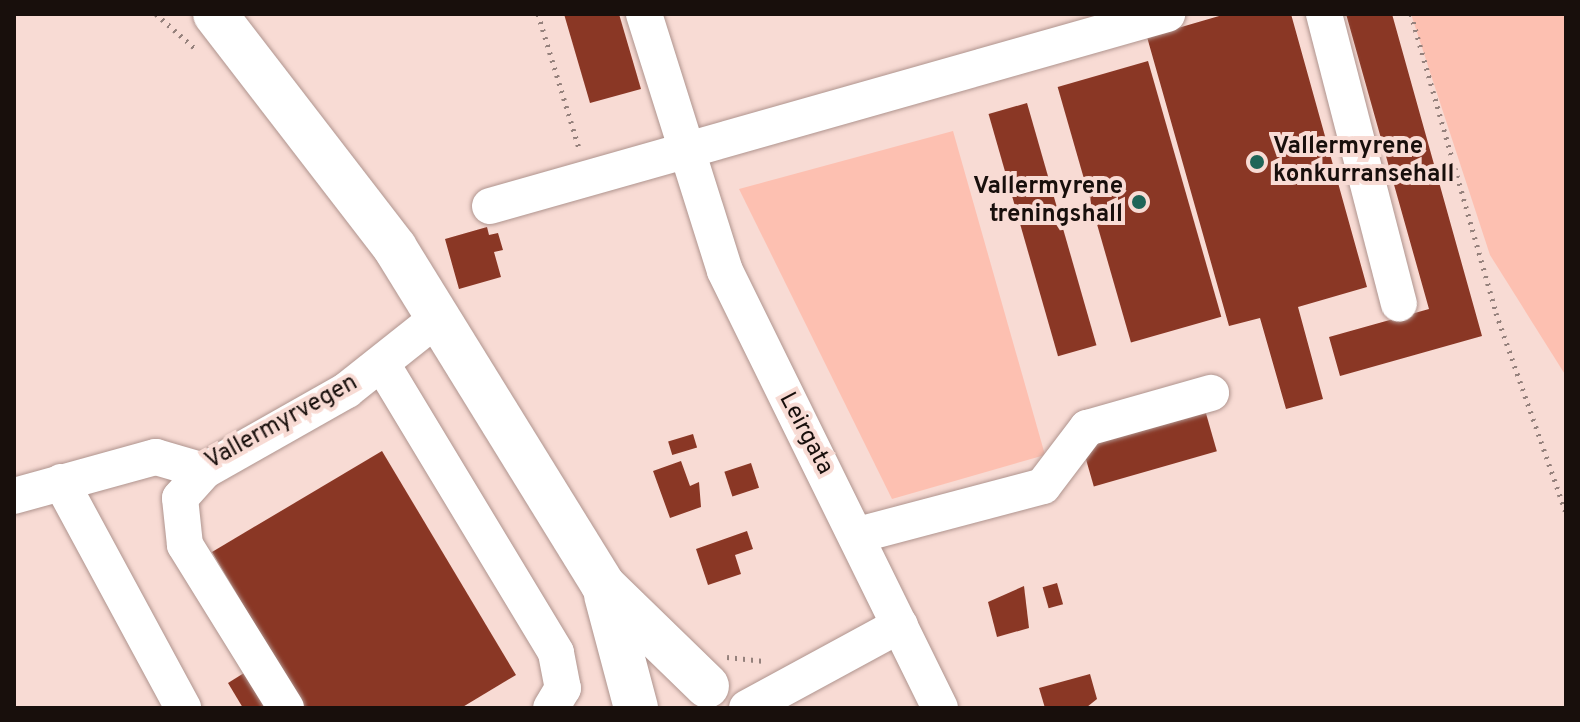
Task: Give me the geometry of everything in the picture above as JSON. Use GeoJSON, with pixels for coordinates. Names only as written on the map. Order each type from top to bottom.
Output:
{"type":"FeatureCollection","features":[{"type":"Feature","properties":{"kind":"main road"},"geometry":{"type":"LineString","coordinates":[[215,14],[345,176],[440,316],[603,585],[722,697]]}},
{"type":"Feature","properties":{"kind":"main road"},"geometry":{"type":"LineString","coordinates":[[603,585],[636,708]]}},
{"type":"Feature","properties":{"kind":"main road"},"geometry":{"type":"LineString","coordinates":[[646,708],[678,685],[722,697]]}},
{"type":"Feature","properties":{"kind":"street","name":"Leirgata"},"geometry":{"type":"LineString","coordinates":[[644,14],[685,153],[725,271],[858,535],[940,708]]}},
{"type":"Feature","properties":{"kind":"street"},"geometry":{"type":"LineString","coordinates":[[490,206],[1167,14]]}},
{"type":"Feature","properties":{"kind":"street"},"geometry":{"type":"LineString","coordinates":[[1324,14],[1399,303]]}},
{"type":"Feature","properties":{"kind":"street","name":"Vallermyrvegen"},"geometry":{"type":"LineString","coordinates":[[14,496],[156,457],[204,471],[382,364],[440,316]]}},
{"type":"Feature","properties":{"kind":"street"},"geometry":{"type":"LineString","coordinates":[[382,364],[556,653],[563,688],[551,708]]}},
{"type":"Feature","properties":{"kind":"street"},"geometry":{"type":"LineString","coordinates":[[858,535],[1043,486],[1087,428],[1211,393]]}},
{"type":"Feature","properties":{"kind":"street"},"geometry":{"type":"LineString","coordinates":[[204,471],[180,498],[185,545],[286,708]]}},
{"type":"Feature","properties":{"kind":"street"},"geometry":{"type":"LineString","coordinates":[[61,482],[183,708]]}},
{"type":"Feature","properties":{"kind":"street"},"geometry":{"type":"LineString","coordinates":[[747,708],[900,625]]}},
{"type":"Feature","properties":{"kind":"path"},"geometry":{"type":"LineString","coordinates":[[538,14],[589,179]]}},
{"type":"Feature","properties":{"kind":"path"},"geometry":{"type":"LineString","coordinates":[[1411,14],[1496,313],[1566,513]]}},
{"type":"Feature","properties":{"kind":"shaded area"},"geometry":{"type":"Polygon","coordinates":[[[1411,14],[1566,14],[1566,376],[1490,255],[1411,14]]]}},
{"type":"Feature","properties":{"kind":"shaded area"},"geometry":{"type":"Polygon","coordinates":[[[953,131],[1045,455],[892,499],[739,189],[953,131]]]}},
{"type":"Feature","properties":{"kind":"building"},"geometry":{"type":"Polygon","coordinates":[[[564,14],[619,14],[641,89],[590,103],[564,14]]]}},
{"type":"Feature","properties":{"kind":"building","name":"Vallermyrene konkurransehall"},"geometry":{"type":"Polygon","coordinates":[[[1226,14],[1291,14],[1367,287],[1298,307],[1323,399],[1286,409],[1260,318],[1229,326],[1147,37],[1226,14]]]}},
{"type":"Feature","properties":{"kind":"building"},"geometry":{"type":"Polygon","coordinates":[[[1346,14],[1392,14],[1482,336],[1340,376],[1329,337],[1429,309],[1346,14]]]}},
{"type":"Feature","properties":{"kind":"building","name":"Vallermyrene treningshall"},"geometry":{"type":"Polygon","coordinates":[[[1148,61],[1221,317],[1131,343],[1058,87],[1148,61]]]}},
{"type":"Feature","properties":{"kind":"building"},"geometry":{"type":"Polygon","coordinates":[[[1027,103],[1096,345],[1058,356],[989,114],[1027,103]]]}},
{"type":"Feature","properties":{"kind":"building"},"geometry":{"type":"Polygon","coordinates":[[[487,227],[489,235],[498,233],[503,250],[494,252],[501,277],[459,289],[445,239],[487,227]]]}},
{"type":"Feature","properties":{"kind":"building"},"geometry":{"type":"Polygon","coordinates":[[[1205,410],[1217,451],[1094,487],[1082,445],[1205,410]]]}},
{"type":"Feature","properties":{"kind":"building"},"geometry":{"type":"Polygon","coordinates":[[[693,434],[697,447],[672,455],[668,442],[693,434]]]}},
{"type":"Feature","properties":{"kind":"building"},"geometry":{"type":"Polygon","coordinates":[[[382,451],[516,675],[461,708],[304,708],[212,552],[382,451]]]}},
{"type":"Feature","properties":{"kind":"building"},"geometry":{"type":"Polygon","coordinates":[[[681,461],[690,486],[699,482],[701,507],[670,518],[653,471],[681,461]]]}},
{"type":"Feature","properties":{"kind":"building"},"geometry":{"type":"Polygon","coordinates":[[[751,463],[759,488],[732,496],[724,472],[751,463]]]}},
{"type":"Feature","properties":{"kind":"building"},"geometry":{"type":"Polygon","coordinates":[[[747,531],[753,549],[735,555],[741,574],[708,585],[696,549],[747,531]]]}},
{"type":"Feature","properties":{"kind":"building"},"geometry":{"type":"Polygon","coordinates":[[[1057,583],[1063,604],[1049,608],[1043,587],[1057,583]]]}},
{"type":"Feature","properties":{"kind":"building"},"geometry":{"type":"Polygon","coordinates":[[[1024,586],[1029,628],[997,637],[988,602],[1024,586]]]}},
{"type":"Feature","properties":{"kind":"building"},"geometry":{"type":"Polygon","coordinates":[[[252,668],[276,708],[243,708],[228,683],[252,668]]]}},
{"type":"Feature","properties":{"kind":"building"},"geometry":{"type":"Polygon","coordinates":[[[1090,674],[1097,699],[1087,707],[1045,708],[1039,688],[1090,674]]]}},
{"type":"Feature","properties":{"kind":"place","name":"Vallermyrene konkurransehall"},"geometry":{"type":"Point","coordinates":[1257,162]}},
{"type":"Feature","properties":{"kind":"place","name":"Vallermyrene treningshall"},"geometry":{"type":"Point","coordinates":[1139,202]}}]}
